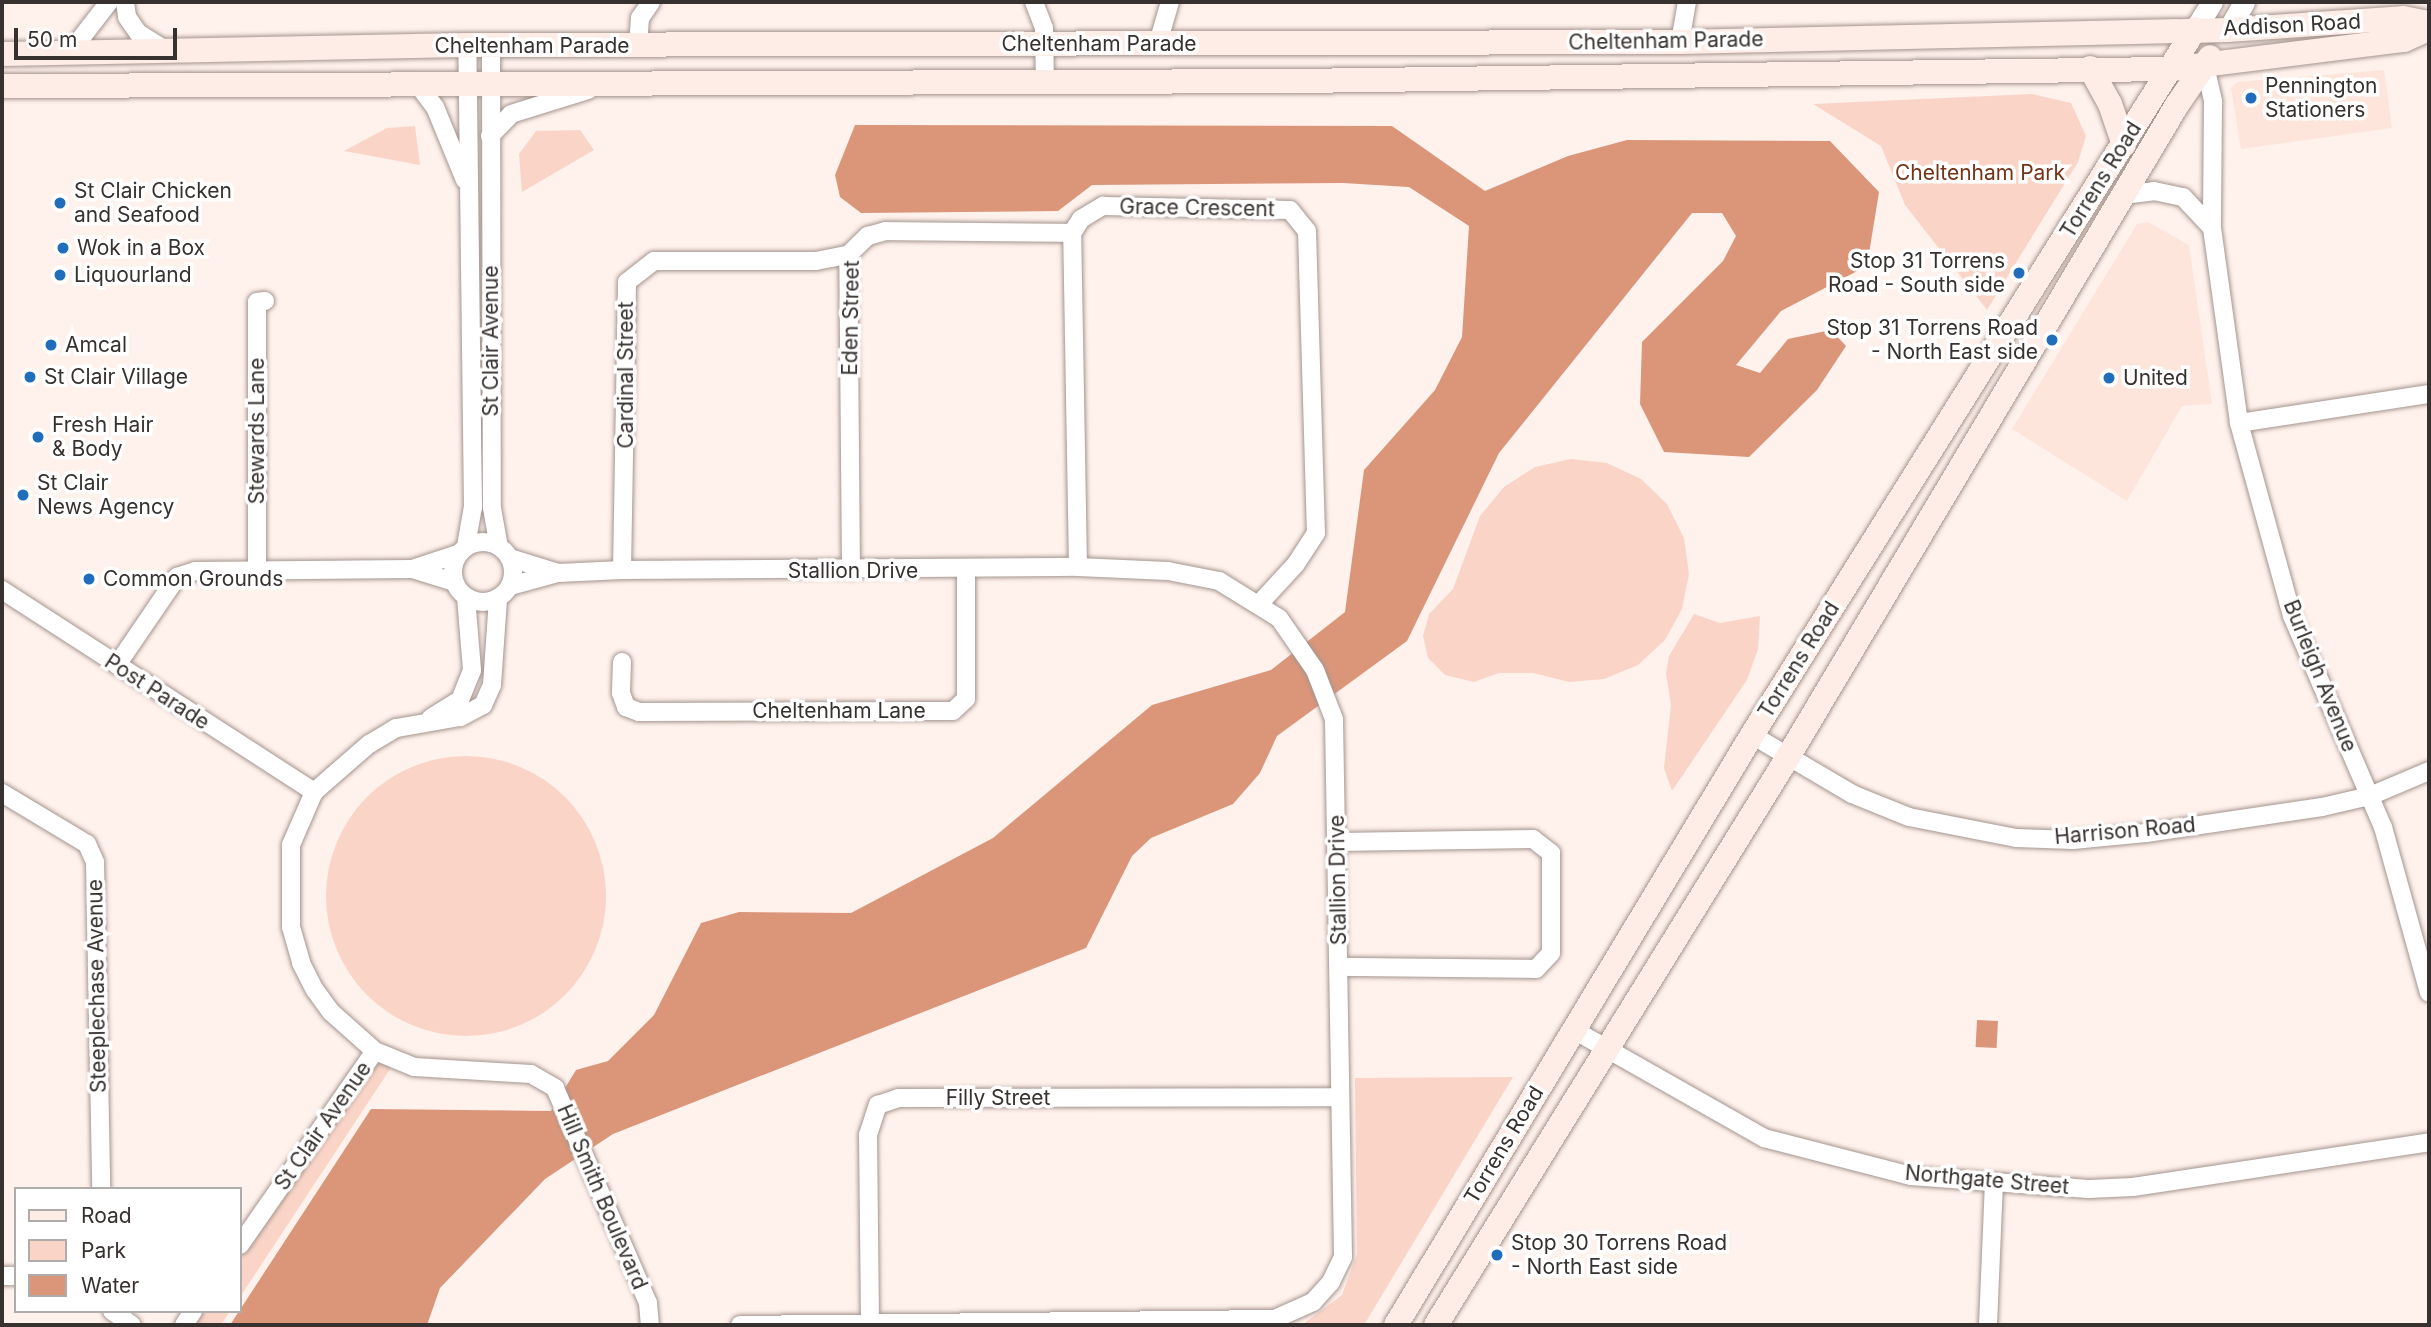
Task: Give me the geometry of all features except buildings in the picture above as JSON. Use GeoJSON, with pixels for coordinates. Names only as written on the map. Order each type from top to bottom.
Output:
{"type":"FeatureCollection","features":[{"type":"Feature","properties":{"kind":"main road","name":"Addison Road"},"geometry":{"type":"LineString","coordinates":[[2195,29],[2228,30],[2403,18],[2429,23]]}},
{"type":"Feature","properties":{"kind":"main road","name":"Cheltenham Parade"},"geometry":{"type":"LineString","coordinates":[[2,54],[68,55],[479,45],[1680,42],[2195,29]]}},
{"type":"Feature","properties":{"kind":"main road","name":"Torrens Road"},"geometry":{"type":"LineString","coordinates":[[1400,1324],[1752,735],[2195,29]]}},
{"type":"Feature","properties":{"kind":"main road","name":"Addison Road"},"geometry":{"type":"LineString","coordinates":[[2171,69],[2404,40],[2429,29]]}},
{"type":"Feature","properties":{"kind":"main road","name":"Torrens Road"},"geometry":{"type":"LineString","coordinates":[[1436,1325],[1788,757],[2123,195],[2228,30]]}},
{"type":"Feature","properties":{"kind":"main road"},"geometry":{"type":"LineString","coordinates":[[2090,68],[2110,104],[2124,145]]}},
{"type":"Feature","properties":{"kind":"main road","name":"Cheltenham Parade"},"geometry":{"type":"LineString","coordinates":[[2,86],[1045,83],[2171,69]]}},
{"type":"Feature","properties":{"kind":"main road"},"geometry":{"type":"LineString","coordinates":[[1858,565],[1871,583],[1882,585],[1897,576]]}},
{"type":"Feature","properties":{"kind":"street"},"geometry":{"type":"LineString","coordinates":[[68,55],[109,2]]}},
{"type":"Feature","properties":{"kind":"street"},"geometry":{"type":"LineString","coordinates":[[125,2],[127,17],[138,33],[169,53]]}},
{"type":"Feature","properties":{"kind":"street"},"geometry":{"type":"LineString","coordinates":[[638,46],[640,18],[651,2]]}},
{"type":"Feature","properties":{"kind":"street"},"geometry":{"type":"LineString","coordinates":[[1034,2],[1045,44],[1045,83]]}},
{"type":"Feature","properties":{"kind":"street"},"geometry":{"type":"LineString","coordinates":[[1158,43],[1170,2]]}},
{"type":"Feature","properties":{"kind":"street"},"geometry":{"type":"LineString","coordinates":[[1680,42],[1687,2]]}},
{"type":"Feature","properties":{"kind":"street","name":"Torrens Road"},"geometry":{"type":"LineString","coordinates":[[2195,29],[2212,2]]}},
{"type":"Feature","properties":{"kind":"street","name":"Torrens Road"},"geometry":{"type":"LineString","coordinates":[[2228,30],[2245,2]]}},
{"type":"Feature","properties":{"kind":"street","name":"St Clair Avenue"},"geometry":{"type":"LineString","coordinates":[[462,550],[473,509],[470,193],[479,86],[479,45]]}},
{"type":"Feature","properties":{"kind":"street","name":"Burleigh Avenue"},"geometry":{"type":"LineString","coordinates":[[2205,66],[2213,102],[2212,228],[2239,423],[2292,616],[2383,827],[2429,993]]}},
{"type":"Feature","properties":{"kind":"street"},"geometry":{"type":"LineString","coordinates":[[490,136],[511,114],[608,85]]}},
{"type":"Feature","properties":{"kind":"street","name":"St Clair Avenue"},"geometry":{"type":"LineString","coordinates":[[419,86],[435,107],[470,193]]}},
{"type":"Feature","properties":{"kind":"street","name":"St Clair Avenue"},"geometry":{"type":"LineString","coordinates":[[479,86],[490,136],[492,508],[505,552]]}},
{"type":"Feature","properties":{"kind":"street"},"geometry":{"type":"LineString","coordinates":[[2123,195],[2154,191],[2183,197],[2212,228]]}},
{"type":"Feature","properties":{"kind":"street","name":"Grace Crescent"},"geometry":{"type":"LineString","coordinates":[[1072,233],[1081,219],[1103,206],[1290,211],[1307,231],[1316,533],[1295,565],[1259,603]]}},
{"type":"Feature","properties":{"kind":"street","name":"Eden Street"},"geometry":{"type":"LineString","coordinates":[[851,570],[848,255],[868,236],[885,231],[1072,233]]}},
{"type":"Feature","properties":{"kind":"street"},"geometry":{"type":"LineString","coordinates":[[1072,233],[1078,567]]}},
{"type":"Feature","properties":{"kind":"street","name":"Cardinal Street"},"geometry":{"type":"LineString","coordinates":[[622,570],[627,282],[654,261],[816,261],[848,255]]}},
{"type":"Feature","properties":{"kind":"street","name":"Stewards Lane"},"geometry":{"type":"LineString","coordinates":[[257,568],[257,302],[265,301]]}},
{"type":"Feature","properties":{"kind":"street"},"geometry":{"type":"LineString","coordinates":[[2239,423],[2429,394]]}},
{"type":"Feature","properties":{"kind":"street"},"geometry":{"type":"LineString","coordinates":[[117,665],[177,577],[195,571],[257,568],[412,569],[454,582],[466,597],[482,603],[504,593],[505,552],[481,541],[412,569]]}},
{"type":"Feature","properties":{"kind":"street"},"geometry":{"type":"LineString","coordinates":[[454,582],[462,550]]}},
{"type":"Feature","properties":{"kind":"street","name":"Stallion Drive"},"geometry":{"type":"LineString","coordinates":[[505,552],[558,573]]}},
{"type":"Feature","properties":{"kind":"street","name":"Stallion Drive"},"geometry":{"type":"LineString","coordinates":[[504,593],[558,573],[622,570],[966,571],[1078,567],[1168,571],[1219,581],[1259,603],[1289,633],[1315,670],[1334,719],[1340,967],[1338,1097],[1343,1257],[1331,1282],[1314,1302],[1275,1319],[1197,1323],[870,1322],[740,1325]]}},
{"type":"Feature","properties":{"kind":"street","name":"Cheltenham Lane"},"geometry":{"type":"LineString","coordinates":[[622,662],[621,693],[626,707],[639,712],[953,711],[966,699],[966,571]]}},
{"type":"Feature","properties":{"kind":"street","name":"Post Parade"},"geometry":{"type":"LineString","coordinates":[[2,590],[314,792]]}},
{"type":"Feature","properties":{"kind":"street","name":"St Clair Avenue"},"geometry":{"type":"LineString","coordinates":[[242,1242],[375,1051],[331,1012],[315,990],[301,963],[291,927],[292,845],[314,792],[369,744],[396,728],[473,713],[488,696],[504,593]]}},
{"type":"Feature","properties":{"kind":"street","name":"St Clair Avenue"},"geometry":{"type":"LineString","coordinates":[[428,720],[460,700],[467,687],[472,646],[466,597]]}},
{"type":"Feature","properties":{"kind":"street","name":"Harrison Road"},"geometry":{"type":"LineString","coordinates":[[1752,735],[1852,794],[1909,817],[2016,838],[2073,840],[2146,833],[2370,796],[2429,771]]}},
{"type":"Feature","properties":{"kind":"street","name":"Steeplechase Avenue"},"geometry":{"type":"LineString","coordinates":[[2,793],[87,844],[95,862],[101,1187]]}},
{"type":"Feature","properties":{"kind":"street"},"geometry":{"type":"LineString","coordinates":[[1337,842],[1533,839],[1551,853],[1550,953],[1535,969],[1340,967]]}},
{"type":"Feature","properties":{"kind":"street","name":"Northgate Street"},"geometry":{"type":"LineString","coordinates":[[1574,1030],[1764,1138],[1911,1176],[1994,1184],[2133,1187],[2429,1142]]}},
{"type":"Feature","properties":{"kind":"street","name":"Hill Smith Boulevard"},"geometry":{"type":"LineString","coordinates":[[375,1051],[414,1067],[531,1074],[555,1088],[648,1303],[650,1325]]}},
{"type":"Feature","properties":{"kind":"street","name":"Filly Street"},"geometry":{"type":"LineString","coordinates":[[870,1322],[868,1135],[878,1105],[898,1098],[1338,1097]]}},
{"type":"Feature","properties":{"kind":"street"},"geometry":{"type":"LineString","coordinates":[[1988,1325],[1994,1184]]}},
{"type":"Feature","properties":{"kind":"street"},"geometry":{"type":"LineString","coordinates":[[115,1313],[132,1325]]}},
{"type":"Feature","properties":{"kind":"shaded area"},"geometry":{"type":"Polygon","coordinates":[[[2384,70],[2392,128],[2241,149],[2231,88],[2237,82],[2384,70]]]}},
{"type":"Feature","properties":{"kind":"shaded area"},"geometry":{"type":"Polygon","coordinates":[[[2148,222],[2189,245],[2212,404],[2182,406],[2127,501],[2012,429],[2137,224],[2148,222]]]}},
{"type":"Feature","properties":{"kind":"green space","name":"Cheltenham Park"},"geometry":{"type":"Polygon","coordinates":[[[2032,94],[2071,103],[2086,136],[2078,162],[1987,310],[1905,205],[1881,146],[1813,104],[2032,94]]]}},
{"type":"Feature","properties":{"kind":"green space"},"geometry":{"type":"Polygon","coordinates":[[[415,126],[420,165],[344,151],[387,128],[415,126]]]}},
{"type":"Feature","properties":{"kind":"green space"},"geometry":{"type":"Polygon","coordinates":[[[580,130],[594,150],[522,192],[519,154],[536,131],[580,130]]]}},
{"type":"Feature","properties":{"kind":"green space"},"geometry":{"type":"Polygon","coordinates":[[[1571,459],[1607,463],[1641,479],[1667,504],[1684,538],[1689,574],[1682,609],[1665,640],[1638,665],[1604,679],[1569,682],[1533,673],[1499,673],[1474,682],[1445,675],[1428,658],[1423,636],[1429,614],[1453,589],[1480,516],[1504,487],[1535,467],[1571,459]]]}},
{"type":"Feature","properties":{"kind":"green space"},"geometry":{"type":"Polygon","coordinates":[[[1694,614],[1720,623],[1760,616],[1758,649],[1747,680],[1672,791],[1664,768],[1671,705],[1666,673],[1669,656],[1694,614]]]}},
{"type":"Feature","properties":{"kind":"green space"},"geometry":{"type":"Polygon","coordinates":[[[466,756],[493,759],[520,767],[544,780],[565,797],[582,818],[595,842],[603,869],[606,896],[603,923],[595,950],[582,974],[565,995],[544,1012],[520,1025],[493,1033],[466,1036],[439,1033],[412,1025],[388,1012],[367,995],[350,974],[337,950],[329,923],[326,896],[329,869],[337,842],[350,818],[367,797],[388,780],[412,767],[439,759],[466,756]]]}},
{"type":"Feature","properties":{"kind":"green space"},"geometry":{"type":"Polygon","coordinates":[[[375,1051],[396,1060],[242,1294],[242,1244],[375,1051]]]}},
{"type":"Feature","properties":{"kind":"green space"},"geometry":{"type":"Polygon","coordinates":[[[1513,1077],[1364,1325],[1302,1325],[1342,1295],[1357,1254],[1355,1078],[1513,1077]]]}},
{"type":"Feature","properties":{"kind":"green space"},"geometry":{"type":"Polygon","coordinates":[[[194,1313],[229,1313],[221,1325],[185,1325],[194,1313]]]}},
{"type":"Feature","properties":{"kind":"water"},"geometry":{"type":"Polygon","coordinates":[[[855,125],[1392,126],[1485,191],[1568,156],[1627,140],[1830,141],[1879,192],[1867,266],[1781,311],[1736,365],[1760,373],[1788,339],[1831,330],[1846,346],[1817,390],[1749,457],[1664,452],[1640,404],[1642,342],[1723,261],[1736,236],[1722,213],[1692,213],[1499,453],[1407,641],[1277,736],[1260,773],[1233,804],[1151,838],[1132,856],[1086,948],[613,1134],[545,1179],[440,1288],[427,1325],[230,1325],[238,1313],[242,1313],[242,1307],[371,1109],[551,1111],[576,1070],[608,1061],[654,1015],[701,923],[739,912],[851,913],[993,838],[1152,705],[1271,670],[1345,612],[1364,470],[1435,390],[1462,337],[1469,226],[1409,187],[1343,183],[1092,185],[1058,211],[861,213],[840,197],[835,175],[855,125]]]}},
{"type":"Feature","properties":{"kind":"water"},"geometry":{"type":"Polygon","coordinates":[[[1977,1020],[1998,1021],[1997,1048],[1976,1047],[1977,1020]]]}},
{"type":"Feature","properties":{"kind":"place","name":"Pennington Stationers"},"geometry":{"type":"Point","coordinates":[2251,98]}},
{"type":"Feature","properties":{"kind":"place","name":"St Clair Chicken and Seafood"},"geometry":{"type":"Point","coordinates":[60,203]}},
{"type":"Feature","properties":{"kind":"place","name":"Wok in a Box"},"geometry":{"type":"Point","coordinates":[63,248]}},
{"type":"Feature","properties":{"kind":"place","name":"Stop 31 Torrens Road - South side"},"geometry":{"type":"Point","coordinates":[2019,273]}},
{"type":"Feature","properties":{"kind":"place","name":"Liquourland"},"geometry":{"type":"Point","coordinates":[60,275]}},
{"type":"Feature","properties":{"kind":"place","name":"Stop 31 Torrens Road - North East side"},"geometry":{"type":"Point","coordinates":[2052,340]}},
{"type":"Feature","properties":{"kind":"place","name":"Amcal"},"geometry":{"type":"Point","coordinates":[51,345]}},
{"type":"Feature","properties":{"kind":"place","name":"St Clair Village"},"geometry":{"type":"Point","coordinates":[30,377]}},
{"type":"Feature","properties":{"kind":"place","name":"United"},"geometry":{"type":"Point","coordinates":[2109,378]}},
{"type":"Feature","properties":{"kind":"place","name":"Fresh Hair & Body"},"geometry":{"type":"Point","coordinates":[38,437]}},
{"type":"Feature","properties":{"kind":"place","name":"St Clair News Agency"},"geometry":{"type":"Point","coordinates":[23,495]}},
{"type":"Feature","properties":{"kind":"place","name":"Common Grounds"},"geometry":{"type":"Point","coordinates":[89,579]}},
{"type":"Feature","properties":{"kind":"place","name":"Stop 30 Torrens Road - North East side"},"geometry":{"type":"Point","coordinates":[1497,1255]}}]}
